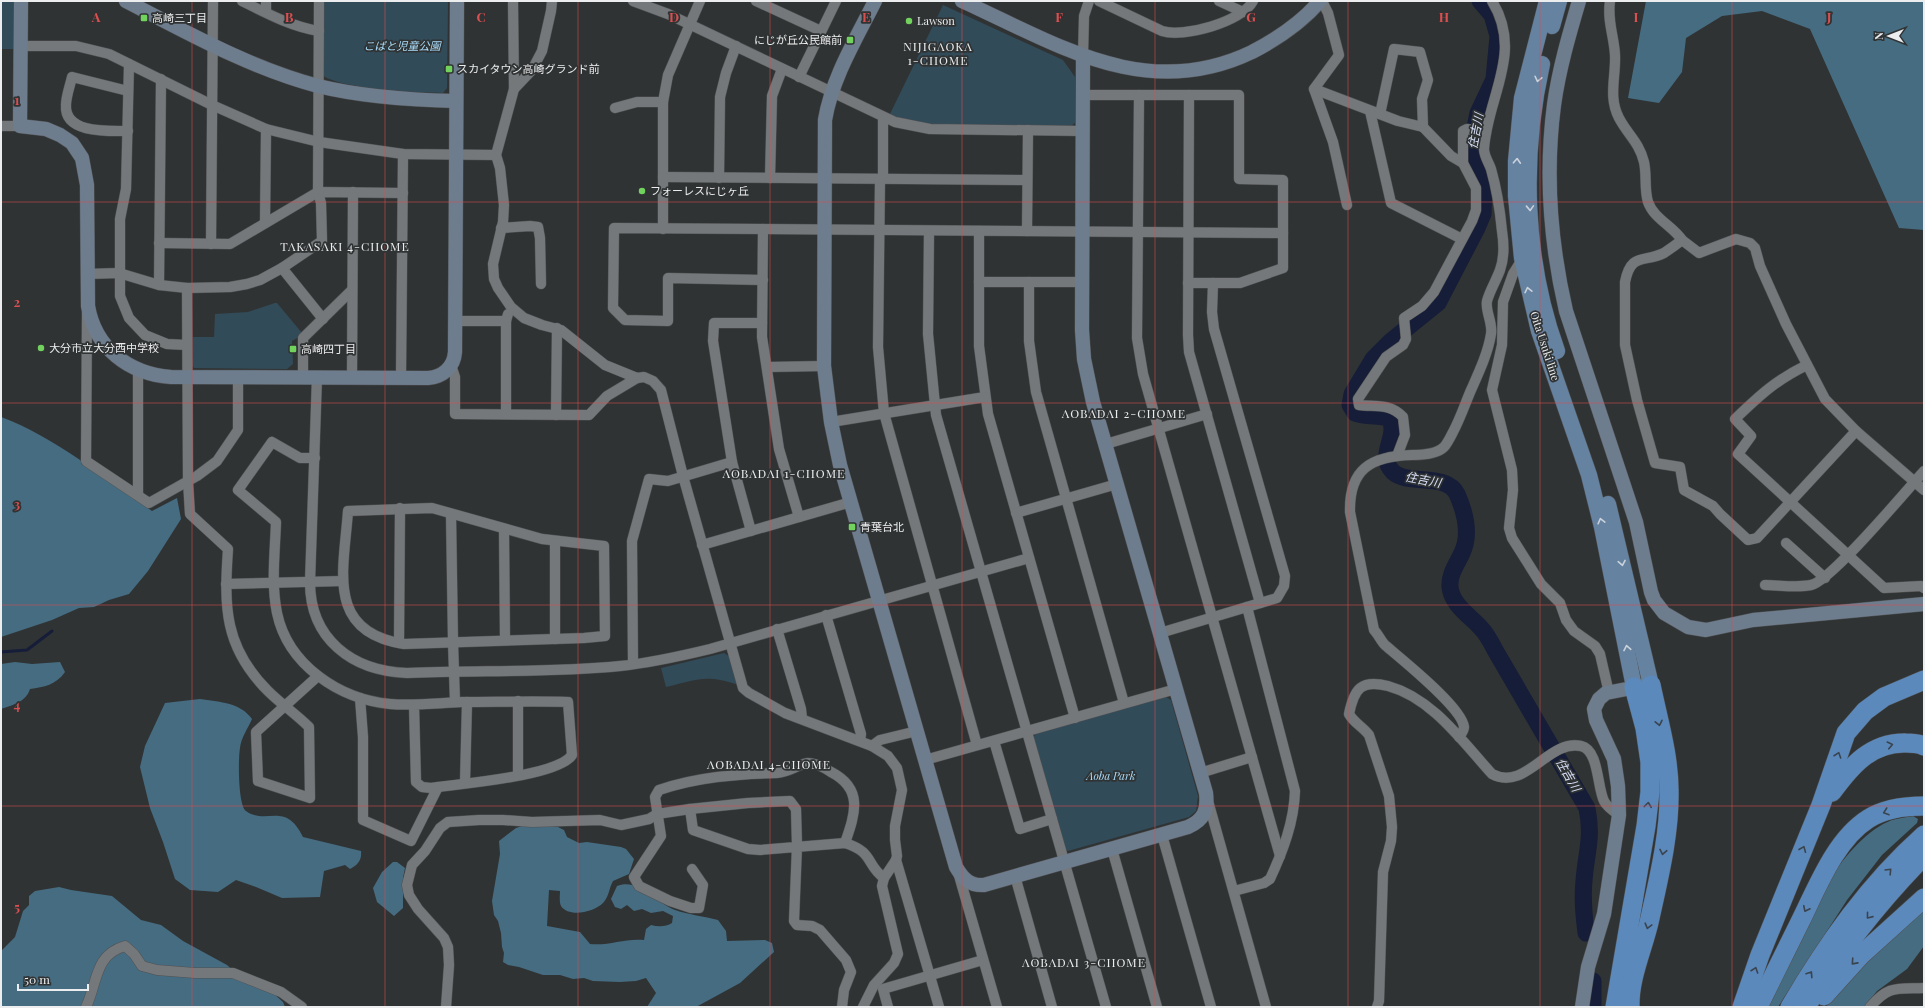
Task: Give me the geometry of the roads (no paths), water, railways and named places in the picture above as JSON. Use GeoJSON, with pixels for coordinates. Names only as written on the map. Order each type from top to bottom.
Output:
{"type":"FeatureCollection","features":[{"type":"Feature","properties":{"kind":"highway"},"geometry":{"type":"LineString","coordinates":[[1742,1007],[1760,955],[1821,805],[1846,733],[1865,711],[1884,697],[1924,680]]}},
{"type":"Feature","properties":{"kind":"highway"},"geometry":{"type":"LineString","coordinates":[[1615,1007],[1646,826],[1650,792],[1650,762],[1645,728],[1642,686]]}},
{"type":"Feature","properties":{"kind":"highway"},"geometry":{"type":"LineString","coordinates":[[1630,1007],[1631,987],[1650,919],[1668,823],[1670,788],[1664,746],[1642,686]]}},
{"type":"Feature","properties":{"kind":"highway"},"geometry":{"type":"LineString","coordinates":[[1821,805],[1844,774],[1861,758],[1876,748],[1896,743],[1919,744],[1924,746]]}},
{"type":"Feature","properties":{"kind":"highway"},"geometry":{"type":"LineString","coordinates":[[1758,1007],[1827,867],[1848,836],[1868,819],[1885,812],[1906,806],[1924,806]]}},
{"type":"Feature","properties":{"kind":"highway"},"geometry":{"type":"LineString","coordinates":[[1790,1007],[1839,929],[1878,882],[1924,835]]}},
{"type":"Feature","properties":{"kind":"highway"},"geometry":{"type":"LineString","coordinates":[[1806,1007],[1849,941],[1896,884],[1924,856]]}},
{"type":"Feature","properties":{"kind":"highway"},"geometry":{"type":"LineString","coordinates":[[1815,1007],[1861,954],[1924,898]]}},
{"type":"Feature","properties":{"kind":"highway"},"geometry":{"type":"LineString","coordinates":[[1620,1007],[1622,960]]}},
{"type":"Feature","properties":{"kind":"main road","name":"Oita Usuki line"},"geometry":{"type":"LineString","coordinates":[[1547,1],[1522,98],[1516,161],[1516,196],[1528,256],[1611,514],[1619,548],[1642,686]]}},
{"type":"Feature","properties":{"kind":"main road","name":"Oita Usuki line"},"geometry":{"type":"LineString","coordinates":[[1528,256],[1529,137],[1534,98],[1545,48],[1559,1]]}},
{"type":"Feature","properties":{"kind":"street"},"geometry":{"type":"LineString","coordinates":[[20,126],[21,1]]}},
{"type":"Feature","properties":{"kind":"street"},"geometry":{"type":"LineString","coordinates":[[126,1],[213,45],[263,68],[319,86],[381,97],[456,101]]}},
{"type":"Feature","properties":{"kind":"street"},"geometry":{"type":"LineString","coordinates":[[211,244],[213,1]]}},
{"type":"Feature","properties":{"kind":"street"},"geometry":{"type":"LineString","coordinates":[[242,1],[308,29],[319,31]]}},
{"type":"Feature","properties":{"kind":"street"},"geometry":{"type":"LineString","coordinates":[[266,1],[266,12]]}},
{"type":"Feature","properties":{"kind":"street"},"geometry":{"type":"LineString","coordinates":[[87,274],[119,274],[159,285],[187,288],[230,287],[247,284],[282,268],[322,242],[321,203],[318,192],[319,1]]}},
{"type":"Feature","properties":{"kind":"street"},"geometry":{"type":"LineString","coordinates":[[87,298],[91,320],[102,342],[117,358],[138,370],[162,376],[401,377],[437,376],[444,373],[451,365],[455,355],[457,1]]}},
{"type":"Feature","properties":{"kind":"street"},"geometry":{"type":"LineString","coordinates":[[513,1],[514,89],[496,155],[500,168],[504,196],[501,228],[494,256],[493,272],[498,288],[511,307],[519,315],[532,321],[556,328],[570,336],[605,365],[637,378]]}},
{"type":"Feature","properties":{"kind":"street"},"geometry":{"type":"LineString","coordinates":[[514,89],[532,70],[540,58],[544,45],[552,1]]}},
{"type":"Feature","properties":{"kind":"street"},"geometry":{"type":"LineString","coordinates":[[632,1],[647,3],[883,118],[908,126],[930,129],[1083,131]]}},
{"type":"Feature","properties":{"kind":"street"},"geometry":{"type":"LineString","coordinates":[[663,229],[663,102],[668,75],[700,1]]}},
{"type":"Feature","properties":{"kind":"street"},"geometry":{"type":"LineString","coordinates":[[756,1],[821,31]]}},
{"type":"Feature","properties":{"kind":"street"},"geometry":{"type":"LineString","coordinates":[[800,77],[836,1]]}},
{"type":"Feature","properties":{"kind":"street"},"geometry":{"type":"LineString","coordinates":[[874,1],[832,93],[825,120],[824,366],[831,422],[851,502],[996,1007]]}},
{"type":"Feature","properties":{"kind":"street"},"geometry":{"type":"LineString","coordinates":[[962,1],[1083,56],[1110,65],[1148,72],[1188,71],[1213,66],[1247,54],[1269,43],[1299,21],[1321,1],[1328,13],[1339,56],[1314,89]]}},
{"type":"Feature","properties":{"kind":"street"},"geometry":{"type":"LineString","coordinates":[[1089,1],[1084,20],[1083,56],[1084,359],[1090,388],[1266,1007]]}},
{"type":"Feature","properties":{"kind":"street"},"geometry":{"type":"LineString","coordinates":[[1099,1],[1167,33],[1203,29],[1243,12],[1253,1]]}},
{"type":"Feature","properties":{"kind":"street"},"geometry":{"type":"LineString","coordinates":[[1219,1],[1243,12]]}},
{"type":"Feature","properties":{"kind":"street"},"geometry":{"type":"LineString","coordinates":[[1459,737],[1464,730],[1464,725],[1452,707],[1399,655],[1384,644],[1374,630],[1350,512],[1350,496],[1353,484],[1359,472],[1371,463],[1395,456],[1425,455],[1444,448],[1453,432],[1487,352],[1492,332],[1487,302],[1500,271],[1503,258],[1503,234],[1499,203],[1490,167],[1484,152],[1483,132],[1502,74],[1506,54],[1505,32],[1500,14],[1492,1]]}},
{"type":"Feature","properties":{"kind":"street"},"geometry":{"type":"LineString","coordinates":[[1579,1],[1554,103],[1550,137],[1548,171],[1552,236],[1559,280],[1566,310],[1636,522],[1651,592],[1656,604],[1670,619],[1688,627],[1706,630],[1753,620],[1924,604]]}},
{"type":"Feature","properties":{"kind":"street"},"geometry":{"type":"LineString","coordinates":[[1610,1],[1609,24],[1615,56],[1612,89],[1615,105],[1619,117],[1639,145],[1645,164],[1648,202],[1666,224],[1676,231],[1682,240],[1698,253],[1736,239],[1750,243],[1755,248],[1760,266],[1807,365],[1825,398],[1856,430],[1924,490]]}},
{"type":"Feature","properties":{"kind":"street"},"geometry":{"type":"LineString","coordinates":[[20,46],[85,48],[109,54],[212,105],[266,129],[319,142],[361,150],[403,154],[496,155]]}},
{"type":"Feature","properties":{"kind":"street"},"geometry":{"type":"LineString","coordinates":[[719,178],[720,97],[726,73],[736,46]]}},
{"type":"Feature","properties":{"kind":"street"},"geometry":{"type":"LineString","coordinates":[[1423,127],[1422,99],[1428,80],[1420,52],[1394,49],[1375,112],[1391,203],[1462,239]]}},
{"type":"Feature","properties":{"kind":"street"},"geometry":{"type":"LineString","coordinates":[[129,64],[126,189],[120,219],[119,274],[122,304],[134,324],[145,335],[156,341],[167,344],[188,345]]}},
{"type":"Feature","properties":{"kind":"street"},"geometry":{"type":"LineString","coordinates":[[770,178],[770,110],[772,96],[782,69]]}},
{"type":"Feature","properties":{"kind":"street"},"geometry":{"type":"LineString","coordinates":[[128,91],[72,77],[66,104],[68,114],[77,125],[99,131],[128,131]]}},
{"type":"Feature","properties":{"kind":"street"},"geometry":{"type":"LineString","coordinates":[[159,285],[161,79]]}},
{"type":"Feature","properties":{"kind":"street"},"geometry":{"type":"LineString","coordinates":[[1314,89],[1398,121],[1423,127],[1451,156],[1463,163]]}},
{"type":"Feature","properties":{"kind":"street"},"geometry":{"type":"LineString","coordinates":[[1314,89],[1333,142],[1346,205]]}},
{"type":"Feature","properties":{"kind":"street"},"geometry":{"type":"LineString","coordinates":[[1084,95],[1239,95],[1239,179],[1283,180],[1282,268],[1240,283],[1188,283]]}},
{"type":"Feature","properties":{"kind":"street"},"geometry":{"type":"LineString","coordinates":[[1139,95],[1137,338],[1143,374],[1280,856]]}},
{"type":"Feature","properties":{"kind":"street"},"geometry":{"type":"LineString","coordinates":[[1189,95],[1188,283],[1190,352],[1260,603]]}},
{"type":"Feature","properties":{"kind":"street"},"geometry":{"type":"LineString","coordinates":[[615,108],[637,102],[663,102]]}},
{"type":"Feature","properties":{"kind":"street"},"geometry":{"type":"LineString","coordinates":[[883,118],[878,347],[884,413],[977,745]]}},
{"type":"Feature","properties":{"kind":"street"},"geometry":{"type":"LineString","coordinates":[[1,126],[20,126],[46,129],[60,135],[72,143],[82,158],[87,185],[86,461],[149,503],[188,481],[217,461],[238,430],[238,377]]}},
{"type":"Feature","properties":{"kind":"street"},"geometry":{"type":"LineString","coordinates":[[265,223],[266,129]]}},
{"type":"Feature","properties":{"kind":"street"},"geometry":{"type":"LineString","coordinates":[[1395,456],[1405,435],[1403,417],[1396,409],[1359,404],[1358,399],[1386,357],[1403,345],[1406,339],[1404,318],[1422,306],[1434,292],[1474,215],[1476,188],[1463,163],[1463,131],[1467,129],[1483,132]]}},
{"type":"Feature","properties":{"kind":"street"},"geometry":{"type":"LineString","coordinates":[[1027,231],[1028,130]]}},
{"type":"Feature","properties":{"kind":"street"},"geometry":{"type":"LineString","coordinates":[[401,377],[403,154]]}},
{"type":"Feature","properties":{"kind":"street"},"geometry":{"type":"LineString","coordinates":[[663,177],[1028,180]]}},
{"type":"Feature","properties":{"kind":"street"},"geometry":{"type":"LineString","coordinates":[[159,243],[230,244],[318,192],[403,193]]}},
{"type":"Feature","properties":{"kind":"street"},"geometry":{"type":"LineString","coordinates":[[352,377],[353,192]]}},
{"type":"Feature","properties":{"kind":"street"},"geometry":{"type":"LineString","coordinates":[[501,228],[538,227],[540,238],[541,284]]}},
{"type":"Feature","properties":{"kind":"street"},"geometry":{"type":"LineString","coordinates":[[763,280],[668,278],[668,321],[625,320],[613,308],[614,228],[1283,233]]}},
{"type":"Feature","properties":{"kind":"street"},"geometry":{"type":"LineString","coordinates":[[763,230],[762,337],[779,449],[800,517]]}},
{"type":"Feature","properties":{"kind":"street"},"geometry":{"type":"LineString","coordinates":[[929,231],[928,334],[934,405],[1106,1007]]}},
{"type":"Feature","properties":{"kind":"street"},"geometry":{"type":"LineString","coordinates":[[979,231],[979,346],[985,397],[992,431],[1075,718]]}},
{"type":"Feature","properties":{"kind":"street"},"geometry":{"type":"LineString","coordinates":[[1682,240],[1663,253],[1645,257],[1634,262],[1627,273],[1625,282],[1625,345],[1637,400],[1655,463],[1680,467],[1684,490],[1713,506],[1748,540],[1757,538],[1790,504],[1856,430]]}},
{"type":"Feature","properties":{"kind":"street"},"geometry":{"type":"LineString","coordinates":[[1528,256],[1513,274],[1503,302],[1502,345],[1492,390],[1512,470],[1513,490],[1509,528],[1512,538],[1541,584],[1560,603],[1566,620],[1574,630],[1595,646],[1600,654],[1609,692]]}},
{"type":"Feature","properties":{"kind":"street"},"geometry":{"type":"LineString","coordinates":[[282,268],[323,319]]}},
{"type":"Feature","properties":{"kind":"street"},"geometry":{"type":"LineString","coordinates":[[979,282],[1083,282]]}},
{"type":"Feature","properties":{"kind":"street"},"geometry":{"type":"LineString","coordinates":[[1029,282],[1029,341],[1036,392],[1124,704]]}},
{"type":"Feature","properties":{"kind":"street"},"geometry":{"type":"LineString","coordinates":[[1160,633],[1277,598],[1284,586],[1285,576],[1214,329],[1212,312],[1213,283]]}},
{"type":"Feature","properties":{"kind":"street"},"geometry":{"type":"LineString","coordinates":[[187,288],[188,481],[190,514],[228,549],[226,584],[228,623],[244,662],[266,690],[285,706],[309,727],[310,798],[258,781],[256,732],[285,706],[318,676]]}},
{"type":"Feature","properties":{"kind":"street"},"geometry":{"type":"LineString","coordinates":[[352,290],[303,338],[310,377],[315,458],[310,582],[312,608],[319,625],[328,638],[347,656],[374,668],[394,673],[572,669],[633,664],[682,656],[1029,558]]}},
{"type":"Feature","properties":{"kind":"street"},"geometry":{"type":"LineString","coordinates":[[506,414],[506,321],[511,307]]}},
{"type":"Feature","properties":{"kind":"street"},"geometry":{"type":"LineString","coordinates":[[456,321],[506,321]]}},
{"type":"Feature","properties":{"kind":"street"},"geometry":{"type":"LineString","coordinates":[[751,531],[732,462],[713,341],[714,323],[762,324]]}},
{"type":"Feature","properties":{"kind":"street"},"geometry":{"type":"LineString","coordinates":[[556,328],[556,415]]}},
{"type":"Feature","properties":{"kind":"street"},"geometry":{"type":"LineString","coordinates":[[451,365],[455,377],[455,414],[589,415],[607,396],[637,378],[644,377],[653,380],[661,390],[683,476],[743,688],[760,699],[802,719],[882,751],[893,762],[900,776],[902,797],[894,833],[896,860],[939,1007]]}},
{"type":"Feature","properties":{"kind":"street"},"geometry":{"type":"LineString","coordinates":[[1807,365],[1785,375],[1735,419],[1751,436],[1738,454],[1790,504],[1884,588],[1921,586],[1924,588]]}},
{"type":"Feature","properties":{"kind":"street"},"geometry":{"type":"LineString","coordinates":[[767,367],[824,366]]}},
{"type":"Feature","properties":{"kind":"street"},"geometry":{"type":"LineString","coordinates":[[138,370],[138,495]]}},
{"type":"Feature","properties":{"kind":"street"},"geometry":{"type":"LineString","coordinates":[[831,422],[985,397]]}},
{"type":"Feature","properties":{"kind":"street"},"geometry":{"type":"LineString","coordinates":[[1106,444],[1207,414]]}},
{"type":"Feature","properties":{"kind":"street"},"geometry":{"type":"LineString","coordinates":[[315,458],[300,458],[272,442],[238,490],[276,522],[275,583],[277,615],[289,644],[300,658],[318,676],[334,686],[360,698],[389,704],[414,705],[455,702],[518,701],[568,702],[572,755],[566,763],[549,769],[438,787],[422,787],[416,782],[414,705]]}},
{"type":"Feature","properties":{"kind":"street"},"geometry":{"type":"LineString","coordinates":[[633,664],[632,541],[649,479],[655,478],[668,481],[732,462]]}},
{"type":"Feature","properties":{"kind":"street"},"geometry":{"type":"LineString","coordinates":[[1765,585],[1811,586],[1821,581],[1848,555],[1924,471]]}},
{"type":"Feature","properties":{"kind":"street"},"geometry":{"type":"LineString","coordinates":[[1016,513],[1117,484]]}},
{"type":"Feature","properties":{"kind":"street"},"geometry":{"type":"LineString","coordinates":[[702,545],[851,502]]}},
{"type":"Feature","properties":{"kind":"street"},"geometry":{"type":"LineString","coordinates":[[399,643],[400,508]]}},
{"type":"Feature","properties":{"kind":"street"},"geometry":{"type":"LineString","coordinates":[[432,508],[451,514],[555,542],[604,546],[605,636],[555,639],[399,643],[379,637],[369,632],[354,619],[346,605],[343,580],[348,511],[432,508]]}},
{"type":"Feature","properties":{"kind":"street"},"geometry":{"type":"LineString","coordinates":[[451,514],[455,702]]}},
{"type":"Feature","properties":{"kind":"street"},"geometry":{"type":"LineString","coordinates":[[504,529],[505,640]]}},
{"type":"Feature","properties":{"kind":"street"},"geometry":{"type":"LineString","coordinates":[[555,542],[555,639]]}},
{"type":"Feature","properties":{"kind":"street"},"geometry":{"type":"LineString","coordinates":[[1786,543],[1825,578]]}},
{"type":"Feature","properties":{"kind":"street"},"geometry":{"type":"LineString","coordinates":[[226,584],[343,580]]}},
{"type":"Feature","properties":{"kind":"street"},"geometry":{"type":"LineString","coordinates":[[1234,891],[1264,883],[1270,879],[1280,856],[1294,806],[1295,791],[1247,607]]}},
{"type":"Feature","properties":{"kind":"street"},"geometry":{"type":"LineString","coordinates":[[826,615],[860,734],[860,741]]}},
{"type":"Feature","properties":{"kind":"street"},"geometry":{"type":"LineString","coordinates":[[777,629],[801,709],[802,719]]}},
{"type":"Feature","properties":{"kind":"street"},"geometry":{"type":"LineString","coordinates":[[1377,1007],[1380,1001],[1383,872],[1391,841],[1390,803],[1369,735],[1363,727],[1354,722],[1349,714],[1352,701],[1357,690],[1368,683],[1376,683],[1402,690],[1434,712],[1492,774],[1501,778],[1516,777],[1560,750],[1573,746],[1582,746],[1590,753],[1595,764],[1604,802],[1619,815]]}},
{"type":"Feature","properties":{"kind":"street"},"geometry":{"type":"LineString","coordinates":[[1582,1007],[1588,967],[1604,914],[1618,834],[1619,815],[1618,786],[1614,759],[1594,712],[1597,701],[1609,692],[1642,686]]}},
{"type":"Feature","properties":{"kind":"street"},"geometry":{"type":"LineString","coordinates":[[925,760],[1176,689]]}},
{"type":"Feature","properties":{"kind":"street"},"geometry":{"type":"LineString","coordinates":[[360,698],[362,737],[362,820],[411,840],[438,787]]}},
{"type":"Feature","properties":{"kind":"street"},"geometry":{"type":"LineString","coordinates":[[518,701],[518,775]]}},
{"type":"Feature","properties":{"kind":"street"},"geometry":{"type":"LineString","coordinates":[[465,783],[467,702]]}},
{"type":"Feature","properties":{"kind":"street"},"geometry":{"type":"LineString","coordinates":[[872,746],[880,740],[917,731]]}},
{"type":"Feature","properties":{"kind":"street"},"geometry":{"type":"LineString","coordinates":[[994,741],[1020,829],[1052,819]]}},
{"type":"Feature","properties":{"kind":"street"},"geometry":{"type":"LineString","coordinates":[[1200,773],[1252,757]]}},
{"type":"Feature","properties":{"kind":"street"},"geometry":{"type":"LineString","coordinates":[[692,869],[703,885],[699,908],[691,908],[670,901],[639,886],[634,877],[661,836],[654,797],[656,793],[659,790],[674,785],[704,778],[789,771],[810,763],[828,770],[842,778],[853,794],[855,811],[845,842]]}},
{"type":"Feature","properties":{"kind":"street"},"geometry":{"type":"LineString","coordinates":[[1188,827],[1198,822],[1205,813],[1207,808],[1206,793]]}},
{"type":"Feature","properties":{"kind":"street"},"geometry":{"type":"LineString","coordinates":[[446,1007],[449,965],[448,947],[444,938],[418,909],[409,895],[407,885],[412,865],[425,851],[440,828],[448,822],[479,820],[532,822],[600,820],[621,825],[649,819],[657,814],[690,809],[748,803],[790,801],[796,809],[797,846],[794,921],[796,925],[812,926],[820,930],[846,960],[851,972],[844,990],[842,1007]]}},
{"type":"Feature","properties":{"kind":"street"},"geometry":{"type":"LineString","coordinates":[[690,809],[693,830],[748,848],[760,850],[845,842],[865,853],[876,871],[884,878]]}},
{"type":"Feature","properties":{"kind":"street"},"geometry":{"type":"LineString","coordinates":[[963,891],[1214,820]]}},
{"type":"Feature","properties":{"kind":"street"},"geometry":{"type":"LineString","coordinates":[[1162,834],[1211,1007]]}},
{"type":"Feature","properties":{"kind":"street"},"geometry":{"type":"LineString","coordinates":[[1112,849],[1158,1007]]}},
{"type":"Feature","properties":{"kind":"street"},"geometry":{"type":"LineString","coordinates":[[863,1007],[874,985],[897,958],[898,954],[883,890],[884,878],[896,860]]}},
{"type":"Feature","properties":{"kind":"street"},"geometry":{"type":"LineString","coordinates":[[956,867],[965,880],[975,885],[984,884]]}},
{"type":"Feature","properties":{"kind":"street"},"geometry":{"type":"LineString","coordinates":[[1015,876],[1052,1007]]}},
{"type":"Feature","properties":{"kind":"street"},"geometry":{"type":"LineString","coordinates":[[86,1007],[105,957],[114,950],[125,946],[134,954],[142,966],[158,970],[188,973],[233,973],[280,992],[302,1007]]}},
{"type":"Feature","properties":{"kind":"street"},"geometry":{"type":"LineString","coordinates":[[888,1007],[883,989],[983,960]]}},
{"type":"Feature","properties":{"kind":"street"},"geometry":{"type":"LineString","coordinates":[[1870,1007],[1881,994],[1888,990],[1924,988]]}},
{"type":"Feature","properties":{"kind":"waterway","name":"住吉川"},"geometry":{"type":"LineString","coordinates":[[1480,1],[1492,15],[1498,36],[1494,79],[1478,113],[1472,142],[1472,155],[1484,186],[1483,214],[1438,303],[1391,341],[1373,359],[1352,394],[1350,405],[1355,413],[1389,418],[1392,425],[1392,432],[1387,452],[1387,459],[1388,466],[1393,472],[1408,478],[1444,483],[1452,487],[1457,494],[1466,523],[1466,538],[1465,546],[1451,578],[1451,593],[1457,604],[1482,629],[1488,638],[1587,808],[1589,819],[1589,837],[1583,894],[1586,933]]}},
{"type":"Feature","properties":{"kind":"waterway"},"geometry":{"type":"LineString","coordinates":[[1,652],[27,650],[52,631]]}},
{"type":"Feature","properties":{"kind":"waterway","name":"住吉川"},"geometry":{"type":"LineString","coordinates":[[1593,981],[1593,1007]]}},
{"type":"Feature","properties":{"kind":"place","name":"高崎三丁目"},"geometry":{"type":"Point","coordinates":[144,18]}},
{"type":"Feature","properties":{"kind":"place","name":"Lawson"},"geometry":{"type":"Point","coordinates":[909,21]}},
{"type":"Feature","properties":{"kind":"place","name":"にじが丘公民館前"},"geometry":{"type":"Point","coordinates":[850,40]}},
{"type":"Feature","properties":{"kind":"place","name":"スカイタウン高崎グランド前"},"geometry":{"type":"Point","coordinates":[449,69]}},
{"type":"Feature","properties":{"kind":"place","name":"フォーレスにじヶ丘"},"geometry":{"type":"Point","coordinates":[642,191]}},
{"type":"Feature","properties":{"kind":"place","name":"大分市立大分西中学校"},"geometry":{"type":"Point","coordinates":[41,348]}},
{"type":"Feature","properties":{"kind":"place","name":"高崎四丁目"},"geometry":{"type":"Point","coordinates":[293,349]}},
{"type":"Feature","properties":{"kind":"place","name":"青葉台北"},"geometry":{"type":"Point","coordinates":[852,527]}},
{"type":"Feature","properties":{"kind":"district","name":"NIJIGAOKA 1-CHOME"},"geometry":{"type":"Point","coordinates":[938,54]}},
{"type":"Feature","properties":{"kind":"district","name":"TAKASAKI 4-CHOME"},"geometry":{"type":"Point","coordinates":[345,247]}},
{"type":"Feature","properties":{"kind":"district","name":"AOBADAI 2-CHOME"},"geometry":{"type":"Point","coordinates":[1124,414]}},
{"type":"Feature","properties":{"kind":"district","name":"AOBADAI 1-CHOME"},"geometry":{"type":"Point","coordinates":[784,474]}},
{"type":"Feature","properties":{"kind":"district","name":"AOBADAI 4-CHOME"},"geometry":{"type":"Point","coordinates":[769,765]}},
{"type":"Feature","properties":{"kind":"district","name":"AOBADAI 3-CHOME"},"geometry":{"type":"Point","coordinates":[1084,963]}},
{"type":"Feature","properties":{"kind":"park label","name":"こばと児童公園"},"geometry":{"type":"Point","coordinates":[402,46]}},
{"type":"Feature","properties":{"kind":"park label","name":"Aoba Park"},"geometry":{"type":"Point","coordinates":[1111,776]}}]}
